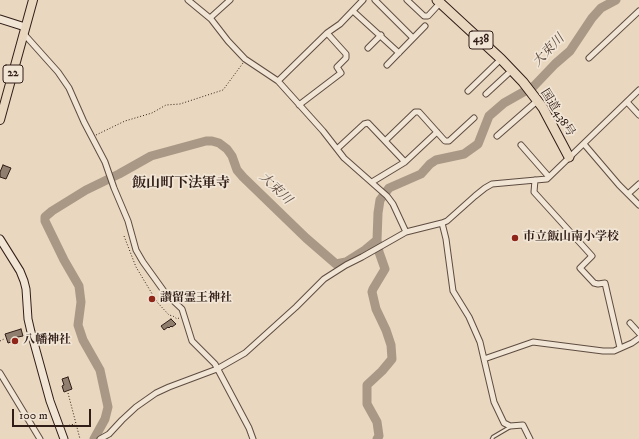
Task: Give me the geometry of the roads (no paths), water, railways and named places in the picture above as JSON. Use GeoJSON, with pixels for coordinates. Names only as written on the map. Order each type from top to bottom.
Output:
{"type":"FeatureCollection","features":[{"type":"Feature","properties":{"kind":"highway","name":"国道438号"},"geometry":{"type":"LineString","coordinates":[[439,2],[501,58],[523,82],[543,108],[569,157]]}},
{"type":"Feature","properties":{"kind":"main road","name":"22"},"geometry":{"type":"LineString","coordinates":[[0,120],[33,0]]}},
{"type":"Feature","properties":{"kind":"street"},"geometry":{"type":"LineString","coordinates":[[188,0],[210,18],[228,41],[245,59],[278,81],[344,158],[387,196],[393,204],[406,232]]}},
{"type":"Feature","properties":{"kind":"street"},"geometry":{"type":"LineString","coordinates":[[210,18],[230,0]]}},
{"type":"Feature","properties":{"kind":"street"},"geometry":{"type":"LineString","coordinates":[[278,81],[327,33],[340,24],[363,0]]}},
{"type":"Feature","properties":{"kind":"street"},"geometry":{"type":"LineString","coordinates":[[375,0],[413,38]]}},
{"type":"Feature","properties":{"kind":"street"},"geometry":{"type":"LineString","coordinates":[[407,0],[424,16],[428,16],[439,2]]}},
{"type":"Feature","properties":{"kind":"street"},"geometry":{"type":"LineString","coordinates":[[353,11],[399,53]]}},
{"type":"Feature","properties":{"kind":"street"},"geometry":{"type":"LineString","coordinates":[[589,58],[639,11]]}},
{"type":"Feature","properties":{"kind":"street"},"geometry":{"type":"LineString","coordinates":[[0,19],[24,30],[70,88],[91,137],[105,162],[128,221],[136,250],[166,294],[182,309],[192,341],[215,364],[253,439]]}},
{"type":"Feature","properties":{"kind":"street"},"geometry":{"type":"LineString","coordinates":[[387,65],[425,26]]}},
{"type":"Feature","properties":{"kind":"street"},"geometry":{"type":"LineString","coordinates":[[300,105],[341,73],[337,67],[346,58],[346,54],[327,33]]}},
{"type":"Feature","properties":{"kind":"street"},"geometry":{"type":"LineString","coordinates":[[368,48],[381,35]]}},
{"type":"Feature","properties":{"kind":"street"},"geometry":{"type":"LineString","coordinates":[[468,91],[501,58]]}},
{"type":"Feature","properties":{"kind":"street"},"geometry":{"type":"LineString","coordinates":[[486,94],[512,70]]}},
{"type":"Feature","properties":{"kind":"street"},"geometry":{"type":"LineString","coordinates":[[100,439],[109,434],[136,407],[156,393],[217,369],[245,352],[287,315],[324,279],[346,265],[406,232],[447,221],[480,192],[492,184],[547,179],[639,90]]}},
{"type":"Feature","properties":{"kind":"street"},"geometry":{"type":"LineString","coordinates":[[497,136],[535,98]]}},
{"type":"Feature","properties":{"kind":"street"},"geometry":{"type":"LineString","coordinates":[[627,102],[639,115]]}},
{"type":"Feature","properties":{"kind":"street"},"geometry":{"type":"LineString","coordinates":[[385,141],[415,112],[419,112],[445,141],[449,140],[474,118]]}},
{"type":"Feature","properties":{"kind":"street"},"geometry":{"type":"LineString","coordinates":[[336,149],[364,124],[368,123],[405,162]]}},
{"type":"Feature","properties":{"kind":"street"},"geometry":{"type":"LineString","coordinates":[[372,182],[405,162],[437,132]]}},
{"type":"Feature","properties":{"kind":"street"},"geometry":{"type":"LineString","coordinates":[[584,144],[639,205]]}},
{"type":"Feature","properties":{"kind":"street"},"geometry":{"type":"LineString","coordinates":[[521,145],[549,177]]}},
{"type":"Feature","properties":{"kind":"street"},"geometry":{"type":"LineString","coordinates":[[535,180],[534,192],[592,256],[580,268],[594,283],[605,283],[620,348]]}},
{"type":"Feature","properties":{"kind":"street"},"geometry":{"type":"LineString","coordinates":[[628,194],[639,184]]}},
{"type":"Feature","properties":{"kind":"street"},"geometry":{"type":"LineString","coordinates":[[442,223],[446,239],[453,292],[469,317],[480,342],[494,402],[504,423],[510,426],[523,425],[530,439]]}},
{"type":"Feature","properties":{"kind":"street"},"geometry":{"type":"LineString","coordinates":[[0,239],[20,271],[24,281],[31,332],[50,401],[64,439]]}},
{"type":"Feature","properties":{"kind":"street"},"geometry":{"type":"LineString","coordinates":[[630,324],[639,333]]}},
{"type":"Feature","properties":{"kind":"street"},"geometry":{"type":"LineString","coordinates":[[484,359],[533,342],[603,351],[614,351],[639,338]]}},
{"type":"Feature","properties":{"kind":"street"},"geometry":{"type":"LineString","coordinates":[[0,373],[39,438],[31,439]]}},
{"type":"Feature","properties":{"kind":"lane"},"geometry":{"type":"LineString","coordinates":[[492,439],[510,426]]}},
{"type":"Feature","properties":{"kind":"waterway","name":"大束川"},"geometry":{"type":"LineString","coordinates":[[377,439],[379,436],[377,422],[367,404],[367,385],[392,359],[391,345],[376,309],[372,292],[385,269],[379,252],[377,240],[380,200],[389,188],[421,174],[436,160],[464,154],[478,144],[489,116],[504,103],[534,86],[570,51],[592,18],[601,8],[616,0]]}},
{"type":"Feature","properties":{"kind":"waterway","name":"大束川"},"geometry":{"type":"LineString","coordinates":[[94,439],[105,419],[108,407],[100,370],[83,340],[78,325],[81,302],[79,286],[64,260],[45,221],[45,217],[52,211],[86,190],[151,156],[206,141],[212,141],[219,143],[227,149],[232,156],[237,170],[243,177],[306,238],[336,264],[346,262],[365,250],[377,240]]}},
{"type":"Feature","properties":{"kind":"place","name":"市立飯山南小学校"},"geometry":{"type":"Point","coordinates":[515,238]}},
{"type":"Feature","properties":{"kind":"place","name":"讃留霊王神社"},"geometry":{"type":"Point","coordinates":[152,299]}},
{"type":"Feature","properties":{"kind":"place","name":"八幡神社"},"geometry":{"type":"Point","coordinates":[15,341]}},
{"type":"Feature","properties":{"kind":"district","name":"飯山町下法軍寺"},"geometry":{"type":"Point","coordinates":[181,184]}}]}
